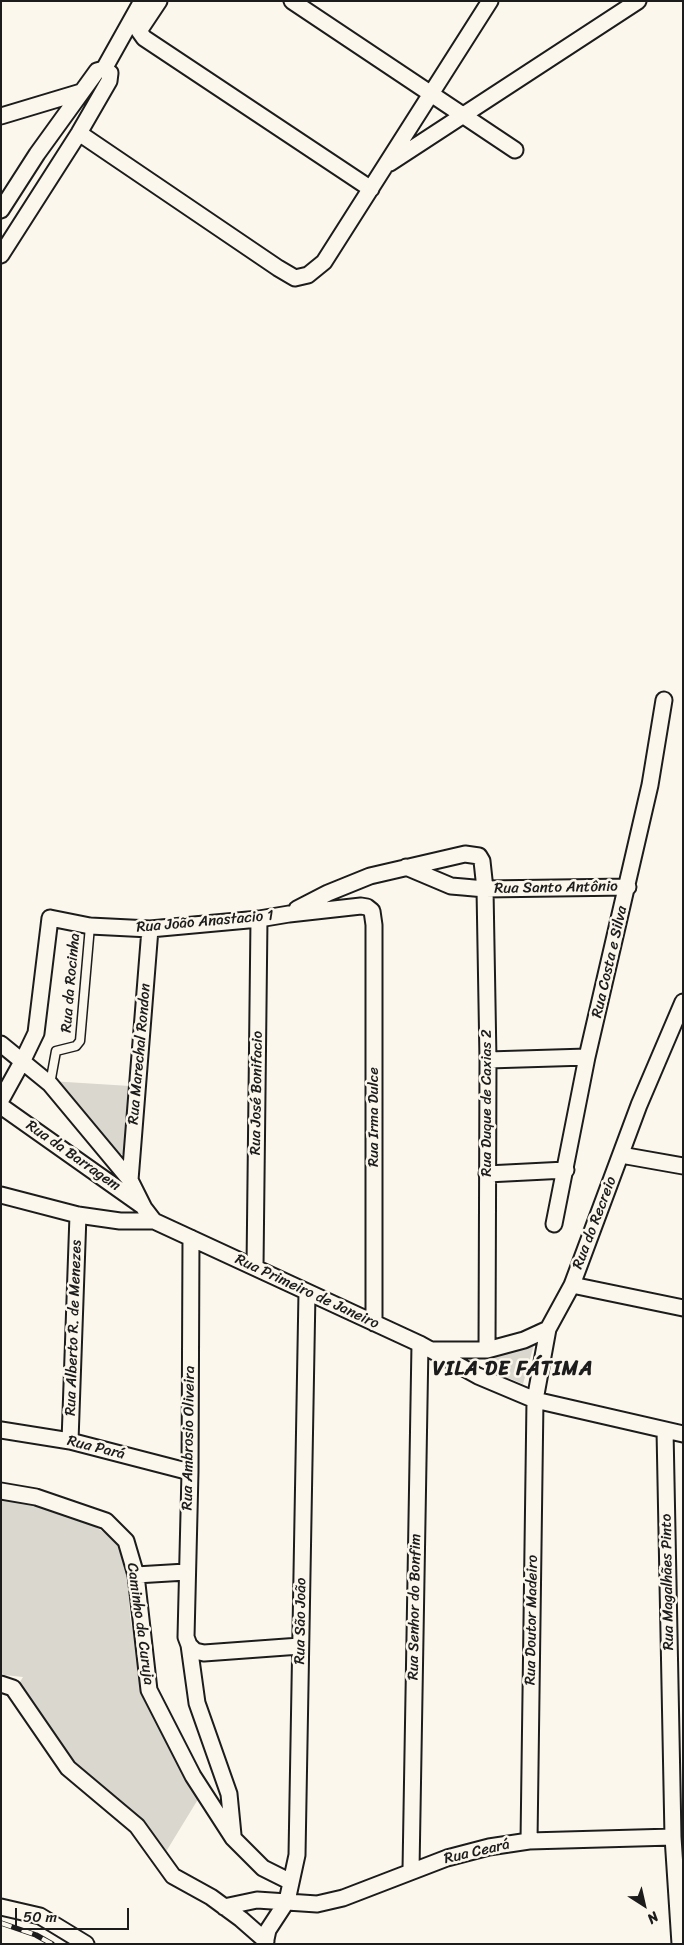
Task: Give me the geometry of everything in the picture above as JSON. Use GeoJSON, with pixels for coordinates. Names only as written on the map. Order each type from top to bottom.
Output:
{"type":"FeatureCollection","features":[{"type":"Feature","properties":{"kind":"street"},"geometry":{"type":"LineString","coordinates":[[1,210],[37,154],[97,71],[104,69],[142,1]]}},
{"type":"Feature","properties":{"kind":"street"},"geometry":{"type":"LineString","coordinates":[[158,1],[140,31],[144,38],[371,189]]}},
{"type":"Feature","properties":{"kind":"street"},"geometry":{"type":"LineString","coordinates":[[292,1],[515,150]]}},
{"type":"Feature","properties":{"kind":"street"},"geometry":{"type":"LineString","coordinates":[[79,133],[295,278],[308,275],[324,262],[490,1]]}},
{"type":"Feature","properties":{"kind":"street"},"geometry":{"type":"LineString","coordinates":[[386,166],[638,1]]}},
{"type":"Feature","properties":{"kind":"street"},"geometry":{"type":"LineString","coordinates":[[1,255],[79,133],[109,81],[110,73],[104,69]]}},
{"type":"Feature","properties":{"kind":"street"},"geometry":{"type":"LineString","coordinates":[[1,116],[82,92]]}},
{"type":"Feature","properties":{"kind":"street","name":"Rua Costa e Silva"},"geometry":{"type":"LineString","coordinates":[[554,1224],[587,1057],[628,887],[650,785],[664,700]]}},
{"type":"Feature","properties":{"kind":"street","name":"Rua João Anastacio 1"},"geometry":{"type":"LineString","coordinates":[[290,914],[328,893],[370,876],[455,855],[479,856]]}},
{"type":"Feature","properties":{"kind":"street","name":"Rua Duque de Caxias 2"},"geometry":{"type":"LineString","coordinates":[[479,856],[482,861],[485,889],[488,1060],[486,1350]]}},
{"type":"Feature","properties":{"kind":"street"},"geometry":{"type":"LineString","coordinates":[[406,867],[451,886],[485,889]]}},
{"type":"Feature","properties":{"kind":"street","name":"Rua Santo Antônio"},"geometry":{"type":"LineString","coordinates":[[485,889],[628,887]]}},
{"type":"Feature","properties":{"kind":"street","name":"Rua João Anastacio 1"},"geometry":{"type":"LineString","coordinates":[[24,1060],[37,1028],[50,918],[90,926],[150,929],[259,920],[290,914],[361,906],[372,911]]}},
{"type":"Feature","properties":{"kind":"street","name":"Rua Irma Dulce"},"geometry":{"type":"LineString","coordinates":[[372,911],[374,926],[374,1323]]}},
{"type":"Feature","properties":{"kind":"street","name":"Rua José Bonifacio"},"geometry":{"type":"LineString","coordinates":[[256,1267],[259,920]]}},
{"type":"Feature","properties":{"kind":"street","name":"Rua Marechal Rondon"},"geometry":{"type":"LineString","coordinates":[[130,1180],[150,929]]}},
{"type":"Feature","properties":{"kind":"street","name":"Rua do Recreio"},"geometry":{"type":"LineString","coordinates":[[535,1400],[548,1329],[572,1285],[638,1105],[683,1002]]}},
{"type":"Feature","properties":{"kind":"street","name":"Rua Primeiro de Janeiro"},"geometry":{"type":"LineString","coordinates":[[1,1044],[24,1060],[50,1084],[130,1180],[144,1208],[154,1220],[425,1347],[478,1376],[535,1400],[683,1434]]}},
{"type":"Feature","properties":{"kind":"street"},"geometry":{"type":"LineString","coordinates":[[488,1060],[587,1057]]}},
{"type":"Feature","properties":{"kind":"street"},"geometry":{"type":"LineString","coordinates":[[1,1100],[24,1060]]}},
{"type":"Feature","properties":{"kind":"street","name":"Rua da Barragem"},"geometry":{"type":"LineString","coordinates":[[1,1106],[144,1208]]}},
{"type":"Feature","properties":{"kind":"street"},"geometry":{"type":"LineString","coordinates":[[621,1154],[683,1166]]}},
{"type":"Feature","properties":{"kind":"street"},"geometry":{"type":"LineString","coordinates":[[486,1174],[566,1170]]}},
{"type":"Feature","properties":{"kind":"street"},"geometry":{"type":"LineString","coordinates":[[1,1195],[78,1216],[120,1221],[154,1220]]}},
{"type":"Feature","properties":{"kind":"street","name":"Rua Alberto R. de Menezes"},"geometry":{"type":"LineString","coordinates":[[70,1441],[78,1216]]}},
{"type":"Feature","properties":{"kind":"street","name":"Rua Ambrosio Oliveira"},"geometry":{"type":"LineString","coordinates":[[190,1238],[190,1472],[186,1572],[187,1641],[197,1703],[229,1794],[233,1838]]}},
{"type":"Feature","properties":{"kind":"street"},"geometry":{"type":"LineString","coordinates":[[572,1285],[683,1308]]}},
{"type":"Feature","properties":{"kind":"street","name":"Rua São João"},"geometry":{"type":"LineString","coordinates":[[265,1942],[268,1930],[287,1901],[297,1856],[307,1292]]}},
{"type":"Feature","properties":{"kind":"street"},"geometry":{"type":"LineString","coordinates":[[425,1347],[486,1350],[524,1340],[548,1329]]}},
{"type":"Feature","properties":{"kind":"street","name":"Rua Senhor do Bonfim"},"geometry":{"type":"LineString","coordinates":[[410,1870],[425,1347]]}},
{"type":"Feature","properties":{"kind":"street","name":"Rua Doutor Madeiro"},"geometry":{"type":"LineString","coordinates":[[529,1841],[535,1400]]}},
{"type":"Feature","properties":{"kind":"street","name":"Rua Pará"},"geometry":{"type":"LineString","coordinates":[[1,1430],[70,1441],[190,1472]]}},
{"type":"Feature","properties":{"kind":"street","name":"Rua Magalhães Pinto"},"geometry":{"type":"LineString","coordinates":[[665,1430],[673,1838],[680,1905],[680,1944]]}},
{"type":"Feature","properties":{"kind":"street","name":"Caminho da Curuja"},"geometry":{"type":"LineString","coordinates":[[1,1491],[36,1497],[106,1521],[126,1541],[136,1575],[149,1690],[193,1776],[233,1838],[263,1868],[291,1882]]}},
{"type":"Feature","properties":{"kind":"street"},"geometry":{"type":"LineString","coordinates":[[136,1575],[186,1572]]}},
{"type":"Feature","properties":{"kind":"street"},"geometry":{"type":"LineString","coordinates":[[187,1641],[195,1651],[204,1654],[300,1646]]}},
{"type":"Feature","properties":{"kind":"street"},"geometry":{"type":"LineString","coordinates":[[1,1684],[13,1688],[68,1768],[136,1826],[173,1876],[224,1907],[265,1942]]}},
{"type":"Feature","properties":{"kind":"street","name":"Rua Ceará"},"geometry":{"type":"LineString","coordinates":[[224,1907],[257,1900],[317,1904],[342,1898],[410,1870],[489,1847],[529,1841],[673,1838]]}},
{"type":"Feature","properties":{"kind":"street"},"geometry":{"type":"LineString","coordinates":[[1,1907],[40,1916],[86,1944]]}},
{"type":"Feature","properties":{"kind":"lane","name":"Rua da Rocinha"},"geometry":{"type":"LineString","coordinates":[[50,1084],[56,1051],[76,1046],[80,1041],[90,926]]}},
{"type":"Feature","properties":{"kind":"shaded area"},"geometry":{"type":"Polygon","coordinates":[[[50,1081],[130,1086],[126,1154],[117,1154],[50,1081]]]}},
{"type":"Feature","properties":{"kind":"shaded area"},"geometry":{"type":"Polygon","coordinates":[[[535,1341],[523,1384],[489,1370],[486,1362],[487,1355],[535,1341]]]}},
{"type":"Feature","properties":{"kind":"shaded area"},"geometry":{"type":"Polygon","coordinates":[[[1,1498],[80,1516],[119,1543],[129,1585],[130,1617],[145,1693],[200,1796],[164,1855],[138,1816],[76,1768],[18,1685],[23,1677],[4,1675],[1,1672],[1,1498]]]}},
{"type":"Feature","properties":{"kind":"railway"},"geometry":{"type":"LineString","coordinates":[[1,1923],[36,1935],[52,1944]]}},
{"type":"Feature","properties":{"kind":"district","name":"VILA DE FÁTIMA"},"geometry":{"type":"Point","coordinates":[513,1370]}}]}
